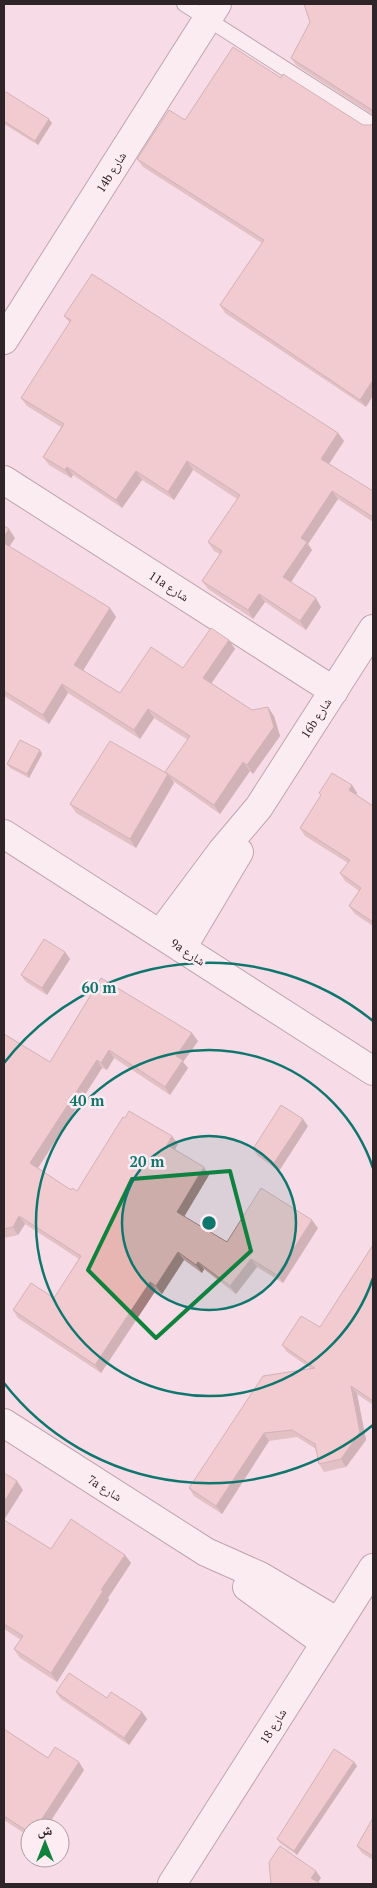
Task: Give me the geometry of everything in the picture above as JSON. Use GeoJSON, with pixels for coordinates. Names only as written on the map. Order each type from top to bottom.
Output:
{"type":"FeatureCollection","features":[{"type":"Feature","properties":{"kind":"street","name":"14b شارع"},"geometry":{"type":"LineString","coordinates":[[4,340],[212,11]]}},
{"type":"Feature","properties":{"kind":"street","name":"11a شارع"},"geometry":{"type":"LineString","coordinates":[[4,480],[334,691]]}},
{"type":"Feature","properties":{"kind":"street","name":"16b شارع"},"geometry":{"type":"LineString","coordinates":[[171,941],[235,861],[260,807],[373,629]]}},
{"type":"Feature","properties":{"kind":"street","name":"9a شارع"},"geometry":{"type":"LineString","coordinates":[[4,834],[373,1070]]}},
{"type":"Feature","properties":{"kind":"street","name":"7a شارع"},"geometry":{"type":"LineString","coordinates":[[4,1423],[206,1552],[250,1590],[332,1633]]}},
{"type":"Feature","properties":{"kind":"street","name":"شارع 18"},"geometry":{"type":"LineString","coordinates":[[172,1884],[373,1568]]}},
{"type":"Feature","properties":{"kind":"lane"},"geometry":{"type":"LineString","coordinates":[[184,4],[212,11],[373,125]]}},
{"type":"Feature","properties":{"kind":"highlighted area"},"geometry":{"type":"Polygon","coordinates":[[[230,1171],[251,1251],[156,1338],[88,1270],[132,1179],[230,1171]]]}},
{"type":"Feature","properties":{"kind":"building"},"geometry":{"type":"Polygon","coordinates":[[[304,4],[373,4],[373,112],[291,58],[310,22],[304,4]]]}},
{"type":"Feature","properties":{"kind":"building"},"geometry":{"type":"Polygon","coordinates":[[[233,47],[281,78],[283,74],[363,125],[371,125],[373,123],[373,380],[360,400],[220,305],[264,240],[137,159],[169,110],[185,120],[233,47]]]}},
{"type":"Feature","properties":{"kind":"building"},"geometry":{"type":"Polygon","coordinates":[[[6,92],[49,119],[35,141],[4,121],[4,94],[6,92]]]}},
{"type":"Feature","properties":{"kind":"building"},"geometry":{"type":"Polygon","coordinates":[[[92,274],[338,433],[321,459],[373,491],[373,517],[332,491],[301,538],[307,542],[283,577],[316,598],[300,621],[259,594],[248,610],[202,581],[222,551],[208,542],[240,495],[187,461],[168,492],[136,471],[116,500],[67,467],[65,470],[43,457],[64,424],[21,398],[71,320],[64,316],[92,274]]]}},
{"type":"Feature","properties":{"kind":"building"},"geometry":{"type":"Polygon","coordinates":[[[4,526],[9,529],[4,537],[4,526]]]}},
{"type":"Feature","properties":{"kind":"building"},"geometry":{"type":"Polygon","coordinates":[[[4,543],[110,608],[74,665],[120,693],[151,647],[183,668],[211,628],[229,640],[203,678],[252,710],[268,707],[274,727],[247,765],[243,762],[214,805],[165,772],[190,736],[148,709],[134,730],[62,684],[43,715],[4,691],[4,543]]]}},
{"type":"Feature","properties":{"kind":"building"},"geometry":{"type":"Polygon","coordinates":[[[20,740],[40,750],[27,774],[7,764],[20,740]]]}},
{"type":"Feature","properties":{"kind":"building"},"geometry":{"type":"Polygon","coordinates":[[[110,741],[168,774],[130,839],[70,804],[110,741]]]}},
{"type":"Feature","properties":{"kind":"building"},"geometry":{"type":"Polygon","coordinates":[[[332,773],[352,785],[349,790],[373,806],[373,922],[349,906],[361,888],[340,873],[350,860],[300,828],[321,795],[319,793],[332,773]]]}},
{"type":"Feature","properties":{"kind":"building"},"geometry":{"type":"Polygon","coordinates":[[[44,939],[65,952],[42,988],[21,975],[44,939]]]}},
{"type":"Feature","properties":{"kind":"building"},"geometry":{"type":"Polygon","coordinates":[[[101,978],[192,1033],[176,1056],[183,1060],[165,1087],[109,1050],[101,1063],[97,1060],[30,1163],[71,1190],[72,1188],[77,1191],[123,1117],[125,1118],[129,1111],[172,1136],[167,1145],[204,1167],[177,1212],[227,1242],[261,1188],[312,1220],[277,1275],[251,1259],[230,1286],[198,1262],[196,1265],[178,1252],[156,1286],[150,1282],[95,1365],[13,1310],[31,1283],[54,1298],[81,1256],[19,1216],[13,1227],[4,1229],[4,1034],[50,1062],[101,978]]]}},
{"type":"Feature","properties":{"kind":"building"},"geometry":{"type":"Polygon","coordinates":[[[281,1105],[303,1119],[274,1163],[253,1149],[281,1105]]]}},
{"type":"Feature","properties":{"kind":"building"},"geometry":{"type":"Polygon","coordinates":[[[373,1245],[373,1401],[351,1386],[360,1432],[341,1459],[319,1464],[315,1444],[292,1430],[264,1433],[216,1506],[189,1488],[263,1376],[315,1368],[282,1345],[301,1316],[320,1327],[373,1245]]]}},
{"type":"Feature","properties":{"kind":"building"},"geometry":{"type":"Polygon","coordinates":[[[4,1473],[17,1481],[4,1502],[4,1473]]]}},
{"type":"Feature","properties":{"kind":"building"},"geometry":{"type":"Polygon","coordinates":[[[71,1519],[125,1555],[101,1590],[103,1591],[51,1673],[14,1649],[23,1636],[4,1624],[4,1520],[51,1549],[71,1519]]]}},
{"type":"Feature","properties":{"kind":"building"},"geometry":{"type":"Polygon","coordinates":[[[69,1673],[107,1698],[111,1692],[142,1712],[124,1738],[56,1692],[69,1673]]]}},
{"type":"Feature","properties":{"kind":"building"},"geometry":{"type":"Polygon","coordinates":[[[4,1729],[48,1758],[55,1747],[79,1762],[43,1818],[20,1818],[20,1826],[4,1816],[4,1729]]]}},
{"type":"Feature","properties":{"kind":"building"},"geometry":{"type":"Polygon","coordinates":[[[334,1749],[354,1762],[294,1851],[277,1839],[334,1749]]]}},
{"type":"Feature","properties":{"kind":"building"},"geometry":{"type":"Polygon","coordinates":[[[373,1818],[373,1856],[357,1846],[373,1818]]]}},
{"type":"Feature","properties":{"kind":"building"},"geometry":{"type":"Polygon","coordinates":[[[280,1846],[316,1871],[311,1878],[321,1884],[271,1884],[269,1862],[280,1846]]]}}]}
